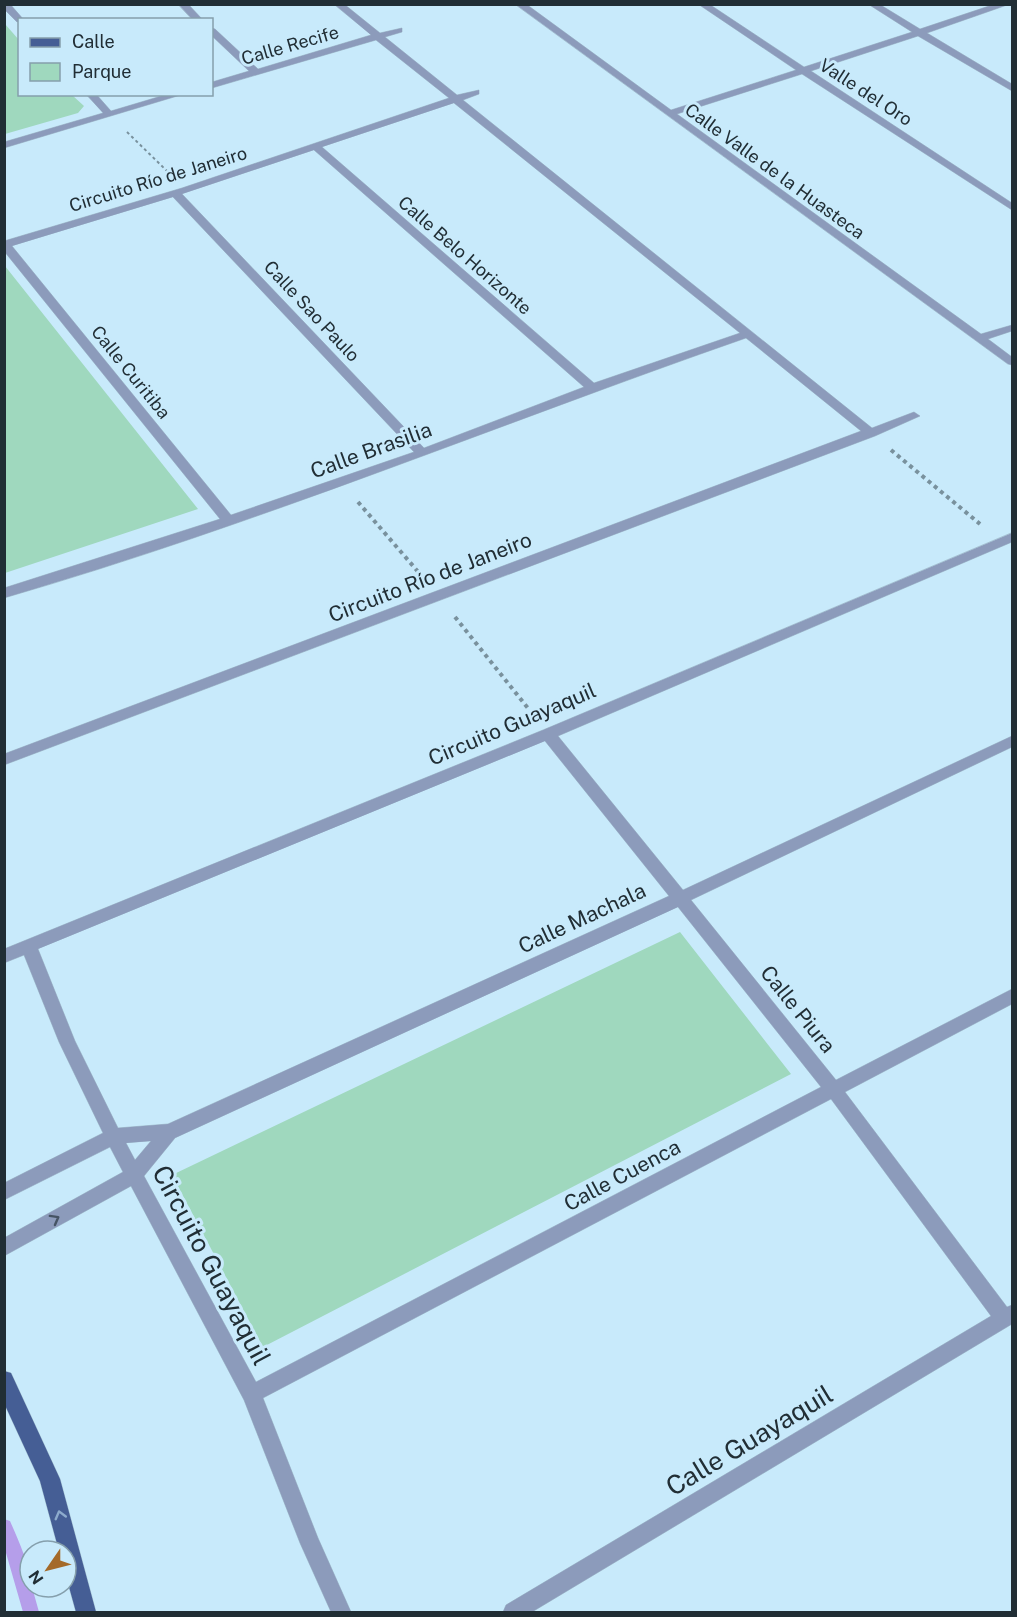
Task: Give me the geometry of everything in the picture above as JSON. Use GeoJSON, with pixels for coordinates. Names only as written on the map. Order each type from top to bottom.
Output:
{"type":"FeatureCollection","features":[{"type":"Feature","properties":{"kind":"main road"},"geometry":{"type":"LineString","coordinates":[[4,1380],[50,1479],[86,1612]]}},
{"type":"Feature","properties":{"kind":"street"},"geometry":{"type":"LineString","coordinates":[[5,4],[18,18]]}},
{"type":"Feature","properties":{"kind":"street"},"geometry":{"type":"LineString","coordinates":[[182,4],[197,18]]}},
{"type":"Feature","properties":{"kind":"street","name":"Calle Recife"},"geometry":{"type":"LineString","coordinates":[[338,4],[378,36]]}},
{"type":"Feature","properties":{"kind":"street","name":"Calle Valle de la Huasteca"},"geometry":{"type":"LineString","coordinates":[[519,4],[1012,362]]}},
{"type":"Feature","properties":{"kind":"street","name":"Valle del Oro"},"geometry":{"type":"LineString","coordinates":[[702,4],[1012,207]]}},
{"type":"Feature","properties":{"kind":"street"},"geometry":{"type":"LineString","coordinates":[[872,4],[1012,88]]}},
{"type":"Feature","properties":{"kind":"street"},"geometry":{"type":"LineString","coordinates":[[669,114],[1006,4]]}},
{"type":"Feature","properties":{"kind":"street","name":"Calle Recife"},"geometry":{"type":"LineString","coordinates":[[213,85],[399,30]]}},
{"type":"Feature","properties":{"kind":"street"},"geometry":{"type":"LineString","coordinates":[[213,32],[256,72]]}},
{"type":"Feature","properties":{"kind":"street"},"geometry":{"type":"LineString","coordinates":[[378,36],[870,433]]}},
{"type":"Feature","properties":{"kind":"street","name":"Circuito Río de Janeiro"},"geometry":{"type":"LineString","coordinates":[[5,245],[181,192],[476,92]]}},
{"type":"Feature","properties":{"kind":"street"},"geometry":{"type":"LineString","coordinates":[[92,96],[110,115]]}},
{"type":"Feature","properties":{"kind":"street"},"geometry":{"type":"LineString","coordinates":[[4,145],[173,96]]}},
{"type":"Feature","properties":{"kind":"street","name":"Calle Belo Horizonte"},"geometry":{"type":"LineString","coordinates":[[316,147],[592,388]]}},
{"type":"Feature","properties":{"kind":"street","name":"Calle Sao Paulo"},"geometry":{"type":"LineString","coordinates":[[181,192],[422,453]]}},
{"type":"Feature","properties":{"kind":"street","name":"Calle Curitiba"},"geometry":{"type":"LineString","coordinates":[[5,245],[228,521]]}},
{"type":"Feature","properties":{"kind":"street"},"geometry":{"type":"LineString","coordinates":[[979,338],[1012,328]]}},
{"type":"Feature","properties":{"kind":"street","name":"Calle Brasilia"},"geometry":{"type":"LineString","coordinates":[[4,593],[228,521],[422,453],[592,388],[748,334]]}},
{"type":"Feature","properties":{"kind":"street","name":"Circuito Río de Janeiro"},"geometry":{"type":"LineString","coordinates":[[4,760],[914,416]]}},
{"type":"Feature","properties":{"kind":"street","name":"Circuito Guayaquil"},"geometry":{"type":"LineString","coordinates":[[4,956],[548,734],[1009,539]]}},
{"type":"Feature","properties":{"kind":"street","name":"Calle Piura"},"geometry":{"type":"LineString","coordinates":[[548,734],[834,1090],[1008,1316]]}},
{"type":"Feature","properties":{"kind":"street","name":"Calle Machala"},"geometry":{"type":"LineString","coordinates":[[4,1192],[113,1137],[169,1132],[681,898],[1012,741]]}},
{"type":"Feature","properties":{"kind":"street","name":"Circuito Guayaquil"},"geometry":{"type":"LineString","coordinates":[[29,946],[67,1042],[113,1137],[252,1394],[310,1543],[341,1612]]}},
{"type":"Feature","properties":{"kind":"street","name":"Calle Cuenca"},"geometry":{"type":"LineString","coordinates":[[252,1394],[1012,996]]}},
{"type":"Feature","properties":{"kind":"street","name":"Calle Machala"},"geometry":{"type":"LineString","coordinates":[[4,1248],[134,1175],[169,1132]]}},
{"type":"Feature","properties":{"kind":"street","name":"Calle Guayaquil"},"geometry":{"type":"LineString","coordinates":[[513,1612],[1008,1316]]}},
{"type":"Feature","properties":{"kind":"path"},"geometry":{"type":"LineString","coordinates":[[110,115],[181,192]]}},
{"type":"Feature","properties":{"kind":"path"},"geometry":{"type":"LineString","coordinates":[[870,433],[1009,539]]}},
{"type":"Feature","properties":{"kind":"green space"},"geometry":{"type":"Polygon","coordinates":[[[5,24],[18,39],[18,96],[73,96],[84,106],[78,113],[5,134],[5,24]]]}},
{"type":"Feature","properties":{"kind":"green space"},"geometry":{"type":"Polygon","coordinates":[[[5,266],[198,509],[5,573],[5,266]]]}},
{"type":"Feature","properties":{"kind":"green space"},"geometry":{"type":"Polygon","coordinates":[[[680,932],[791,1074],[263,1347],[172,1175],[680,932]]]}},
{"type":"Feature","properties":{"kind":"waterway"},"geometry":{"type":"LineString","coordinates":[[4,1527],[13,1546],[31,1612]]}}]}
